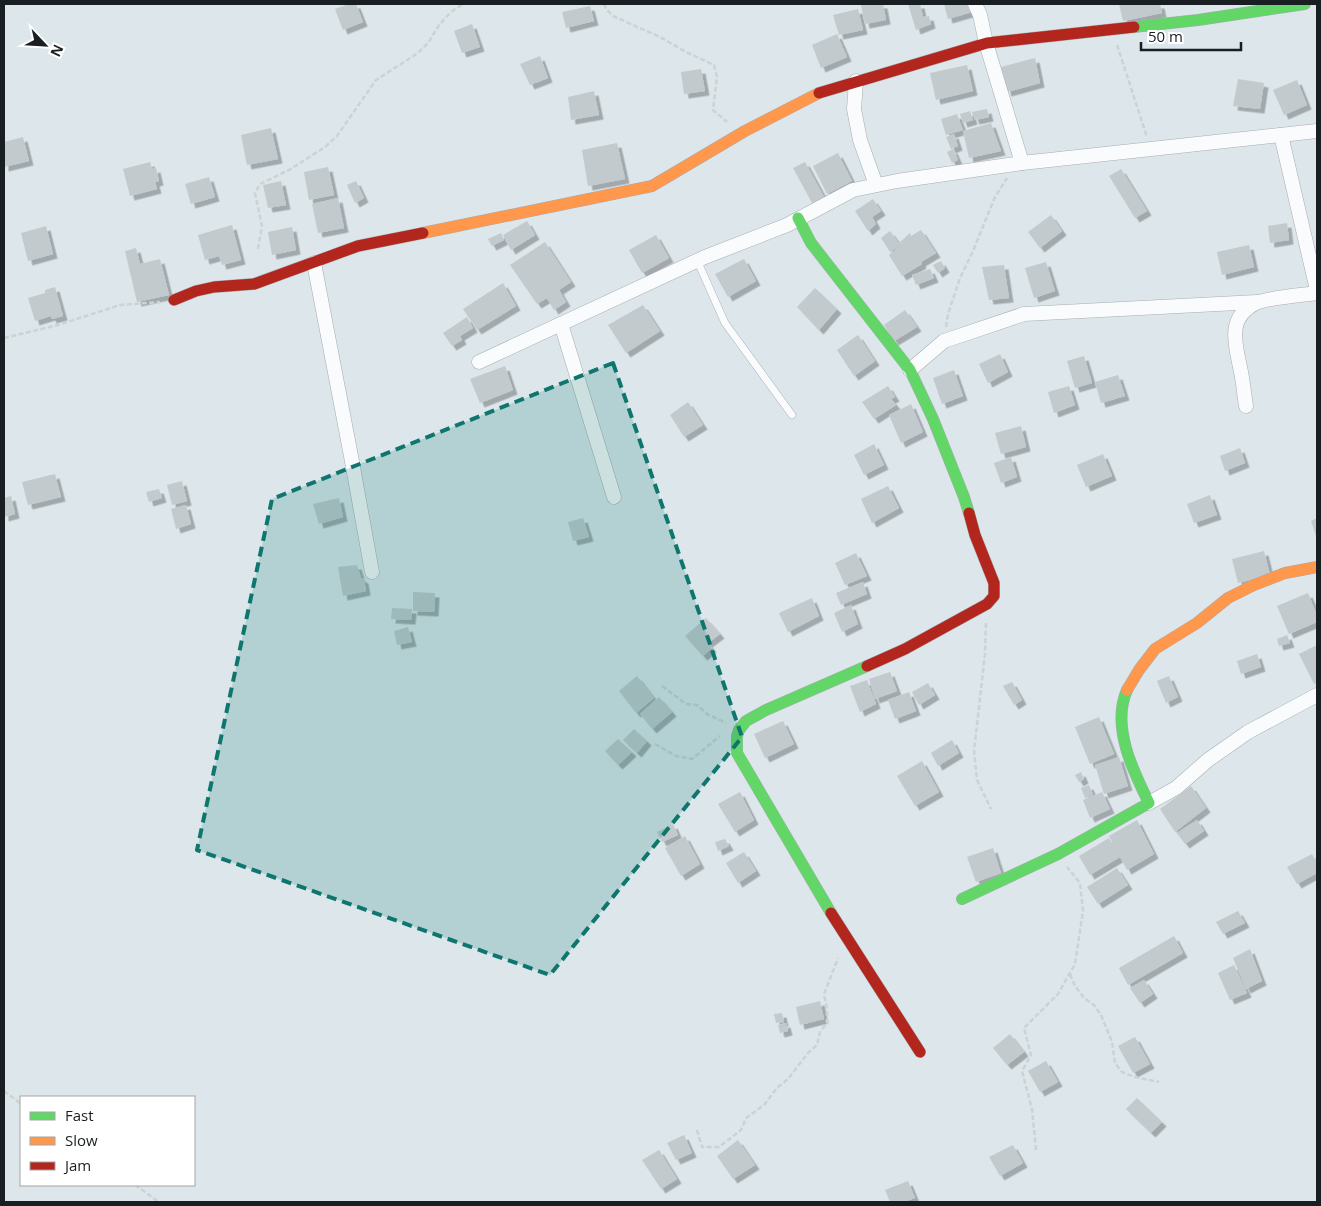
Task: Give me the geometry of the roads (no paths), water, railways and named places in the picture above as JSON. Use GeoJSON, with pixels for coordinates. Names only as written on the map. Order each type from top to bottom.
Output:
{"type":"FeatureCollection","features":[{"type":"Feature","properties":{"kind":"street"},"geometry":{"type":"LineString","coordinates":[[975,4],[980,16],[1018,164]]}},
{"type":"Feature","properties":{"kind":"street"},"geometry":{"type":"LineString","coordinates":[[174,300],[196,291],[214,287],[254,284],[358,246],[652,186],[745,132],[824,90],[987,43],[1198,20],[1305,4]]}},
{"type":"Feature","properties":{"kind":"street"},"geometry":{"type":"LineString","coordinates":[[856,81],[854,108],[860,140],[876,185]]}},
{"type":"Feature","properties":{"kind":"street"},"geometry":{"type":"LineString","coordinates":[[479,362],[697,260],[787,225],[853,190],[897,180],[1018,164],[1317,130]]}},
{"type":"Feature","properties":{"kind":"street"},"geometry":{"type":"LineString","coordinates":[[910,370],[944,341],[1024,314],[1257,302],[1317,292],[1280,135]]}},
{"type":"Feature","properties":{"kind":"street"},"geometry":{"type":"LineString","coordinates":[[798,218],[811,243],[910,370],[933,418],[994,583],[994,596],[987,604],[905,649],[766,710],[746,721],[739,728],[735,739],[737,753],[849,943],[920,1052]]}},
{"type":"Feature","properties":{"kind":"street"},"geometry":{"type":"LineString","coordinates":[[314,262],[350,446],[372,572]]}},
{"type":"Feature","properties":{"kind":"street"},"geometry":{"type":"LineString","coordinates":[[1246,406],[1240,367],[1235,350],[1234,334],[1237,321],[1246,309],[1257,302]]}},
{"type":"Feature","properties":{"kind":"street"},"geometry":{"type":"LineString","coordinates":[[561,324],[614,497]]}},
{"type":"Feature","properties":{"kind":"street"},"geometry":{"type":"LineString","coordinates":[[1149,803],[1141,788],[1129,753],[1122,717],[1122,700],[1131,682],[1151,653],[1228,599],[1281,574],[1317,567]]}},
{"type":"Feature","properties":{"kind":"street"},"geometry":{"type":"LineString","coordinates":[[962,899],[1058,854],[1176,788],[1208,760],[1248,732],[1317,695]]}},
{"type":"Feature","properties":{"kind":"lane"},"geometry":{"type":"LineString","coordinates":[[697,260],[725,323],[792,415]]}}]}
